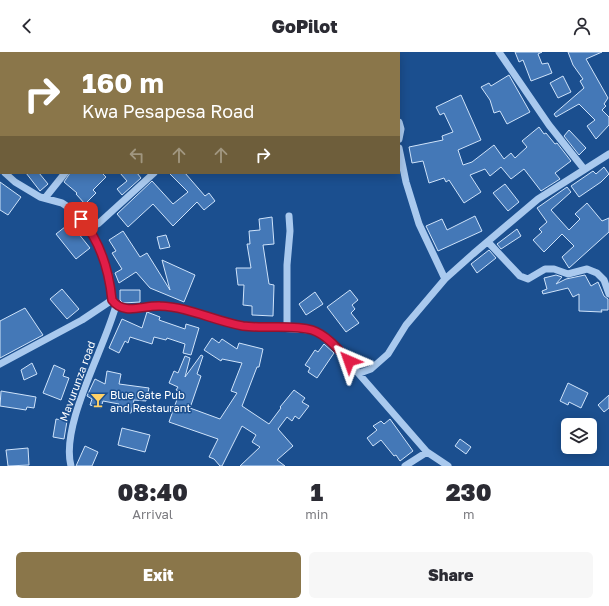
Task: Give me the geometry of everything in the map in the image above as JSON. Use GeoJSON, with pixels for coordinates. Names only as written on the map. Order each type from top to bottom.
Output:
{"type":"FeatureCollection","features":[{"type":"Feature","properties":{"kind":"street"},"geometry":{"type":"LineString","coordinates":[[499,52],[549,125],[584,169]]}},
{"type":"Feature","properties":{"kind":"street"},"geometry":{"type":"LineString","coordinates":[[400,153],[406,182],[419,224],[444,279]]}},
{"type":"Feature","properties":{"kind":"street"},"geometry":{"type":"LineString","coordinates":[[360,373],[371,369],[388,354],[406,325],[444,279],[538,199],[609,154]]}},
{"type":"Feature","properties":{"kind":"street"},"geometry":{"type":"LineString","coordinates":[[6,174],[15,182],[45,198],[62,203],[74,211],[88,228],[100,251],[109,275],[114,302],[121,308],[131,309],[158,306],[181,308],[243,326],[312,330],[320,334],[338,350],[360,373],[427,452],[448,466]]}},
{"type":"Feature","properties":{"kind":"street"},"geometry":{"type":"LineString","coordinates":[[45,198],[64,174]]}},
{"type":"Feature","properties":{"kind":"street"},"geometry":{"type":"LineString","coordinates":[[88,228],[99,223],[153,174]]}},
{"type":"Feature","properties":{"kind":"street"},"geometry":{"type":"LineString","coordinates":[[287,328],[287,265],[290,231],[289,216]]}},
{"type":"Feature","properties":{"kind":"street"},"geometry":{"type":"LineString","coordinates":[[488,242],[520,276],[528,278],[544,269],[554,269],[568,274],[587,270],[597,273],[604,280],[609,294]]}},
{"type":"Feature","properties":{"kind":"street"},"geometry":{"type":"LineString","coordinates":[[0,364],[114,302]]}},
{"type":"Feature","properties":{"kind":"street","name":"Mavurunza road"},"geometry":{"type":"LineString","coordinates":[[71,466],[68,456],[73,422],[114,302]]}},
{"type":"Feature","properties":{"kind":"street"},"geometry":{"type":"LineString","coordinates":[[404,466],[427,452]]}},
{"type":"Feature","properties":{"kind":"building"},"geometry":{"type":"Polygon","coordinates":[[[515,52],[542,52],[538,54],[542,64],[548,63],[552,73],[531,81],[523,60],[519,62],[515,52]]]}},
{"type":"Feature","properties":{"kind":"building"},"geometry":{"type":"Polygon","coordinates":[[[568,52],[602,52],[586,59],[608,98],[604,104],[606,106],[602,110],[609,117],[609,125],[596,139],[587,126],[595,120],[579,104],[556,117],[554,114],[584,88],[580,81],[583,79],[573,65],[568,52]]]}},
{"type":"Feature","properties":{"kind":"building"},"geometry":{"type":"Polygon","coordinates":[[[509,75],[530,112],[507,124],[500,111],[494,113],[490,100],[481,87],[489,83],[491,86],[509,75]]]}},
{"type":"Feature","properties":{"kind":"building"},"geometry":{"type":"Polygon","coordinates":[[[563,76],[571,92],[558,98],[550,83],[563,76]]]}},
{"type":"Feature","properties":{"kind":"building"},"geometry":{"type":"Polygon","coordinates":[[[461,95],[481,140],[458,150],[463,165],[472,162],[494,145],[504,159],[511,153],[515,158],[527,147],[522,141],[539,127],[555,144],[557,143],[571,161],[555,173],[560,179],[541,191],[524,169],[511,179],[501,167],[490,176],[485,169],[470,175],[481,192],[464,203],[449,180],[446,182],[444,178],[429,183],[423,161],[412,163],[409,147],[443,140],[442,136],[453,132],[444,113],[440,115],[436,107],[461,95]]]}},
{"type":"Feature","properties":{"kind":"building"},"geometry":{"type":"Polygon","coordinates":[[[569,130],[586,148],[579,155],[564,136],[569,130]]]}},
{"type":"Feature","properties":{"kind":"building"},"geometry":{"type":"Polygon","coordinates":[[[604,167],[609,174],[601,182],[579,197],[571,186],[593,171],[596,174],[604,167]]]}},
{"type":"Feature","properties":{"kind":"building"},"geometry":{"type":"Polygon","coordinates":[[[27,174],[40,174],[48,184],[40,191],[27,174]]]}},
{"type":"Feature","properties":{"kind":"building"},"geometry":{"type":"Polygon","coordinates":[[[69,174],[103,174],[106,177],[93,190],[96,193],[85,204],[76,194],[77,193],[64,182],[69,174]]]}},
{"type":"Feature","properties":{"kind":"building"},"geometry":{"type":"Polygon","coordinates":[[[121,174],[138,174],[141,178],[122,195],[117,189],[127,181],[121,174]]]}},
{"type":"Feature","properties":{"kind":"building"},"geometry":{"type":"Polygon","coordinates":[[[170,174],[186,174],[205,196],[209,193],[215,201],[204,210],[197,202],[173,226],[153,204],[128,227],[117,214],[152,181],[173,204],[188,192],[170,174]]]}},
{"type":"Feature","properties":{"kind":"building"},"geometry":{"type":"Polygon","coordinates":[[[0,182],[21,197],[8,215],[0,210],[0,182]]]}},
{"type":"Feature","properties":{"kind":"building"},"geometry":{"type":"Polygon","coordinates":[[[505,184],[519,202],[508,211],[493,193],[505,184]]]}},
{"type":"Feature","properties":{"kind":"building"},"geometry":{"type":"Polygon","coordinates":[[[567,187],[571,192],[551,210],[569,230],[580,219],[575,214],[587,203],[602,221],[609,218],[609,232],[569,268],[562,257],[574,246],[562,234],[544,252],[533,240],[542,232],[539,229],[547,222],[537,208],[567,187]]]}},
{"type":"Feature","properties":{"kind":"building"},"geometry":{"type":"Polygon","coordinates":[[[475,216],[482,231],[438,251],[426,226],[442,219],[447,230],[475,216]]]}},
{"type":"Feature","properties":{"kind":"building"},"geometry":{"type":"Polygon","coordinates":[[[272,217],[274,244],[263,245],[269,284],[274,285],[273,316],[252,315],[252,306],[243,305],[244,285],[238,285],[236,268],[251,268],[247,244],[250,244],[249,231],[260,230],[259,219],[272,217]]]}},
{"type":"Feature","properties":{"kind":"building"},"geometry":{"type":"Polygon","coordinates":[[[70,223],[90,248],[76,259],[56,234],[70,223]]]}},
{"type":"Feature","properties":{"kind":"building"},"geometry":{"type":"Polygon","coordinates":[[[517,229],[521,236],[501,249],[497,244],[517,229]]]}},
{"type":"Feature","properties":{"kind":"building"},"geometry":{"type":"Polygon","coordinates":[[[123,231],[140,257],[147,253],[170,290],[162,260],[195,275],[184,302],[150,288],[136,272],[119,283],[115,273],[122,269],[112,253],[116,251],[109,240],[123,231]]]}},
{"type":"Feature","properties":{"kind":"building"},"geometry":{"type":"Polygon","coordinates":[[[166,235],[170,247],[160,249],[157,237],[166,235]]]}},
{"type":"Feature","properties":{"kind":"building"},"geometry":{"type":"Polygon","coordinates":[[[489,250],[496,258],[477,273],[471,264],[489,250]]]}},
{"type":"Feature","properties":{"kind":"building"},"geometry":{"type":"Polygon","coordinates":[[[556,275],[562,277],[556,284],[566,279],[585,275],[591,286],[598,282],[604,296],[608,299],[608,310],[601,310],[602,312],[579,311],[579,294],[573,297],[568,288],[543,294],[542,291],[547,289],[544,278],[556,275]]]}},
{"type":"Feature","properties":{"kind":"building"},"geometry":{"type":"Polygon","coordinates":[[[62,289],[79,309],[67,319],[50,299],[62,289]]]}},
{"type":"Feature","properties":{"kind":"building"},"geometry":{"type":"Polygon","coordinates":[[[120,290],[140,290],[140,302],[123,303],[120,300],[120,290]]]}},
{"type":"Feature","properties":{"kind":"building"},"geometry":{"type":"Polygon","coordinates":[[[350,290],[358,300],[352,305],[355,309],[351,313],[359,323],[346,332],[327,307],[350,290]]]}},
{"type":"Feature","properties":{"kind":"building"},"geometry":{"type":"Polygon","coordinates":[[[315,292],[323,304],[306,315],[299,304],[315,292]]]}},
{"type":"Feature","properties":{"kind":"building"},"geometry":{"type":"Polygon","coordinates":[[[25,308],[43,335],[0,358],[0,321],[25,308]]]}},
{"type":"Feature","properties":{"kind":"building"},"geometry":{"type":"Polygon","coordinates":[[[147,312],[160,317],[159,320],[185,329],[186,324],[199,328],[191,355],[183,353],[185,344],[167,338],[166,340],[154,337],[152,344],[130,337],[128,343],[125,341],[119,353],[109,348],[122,319],[142,328],[147,312]]]}},
{"type":"Feature","properties":{"kind":"building"},"geometry":{"type":"Polygon","coordinates":[[[212,338],[219,343],[222,339],[237,349],[239,343],[263,349],[259,367],[257,367],[242,406],[269,424],[281,408],[280,407],[294,390],[305,398],[302,402],[309,406],[299,419],[295,416],[292,421],[287,417],[278,429],[293,446],[277,460],[285,466],[240,466],[260,447],[252,442],[256,435],[242,426],[222,466],[220,466],[214,459],[209,457],[218,439],[169,422],[180,391],[176,390],[178,387],[169,383],[174,371],[178,373],[185,356],[190,358],[185,377],[201,355],[203,356],[197,374],[201,376],[190,408],[220,419],[237,393],[231,391],[242,363],[222,359],[221,361],[204,350],[212,338]]]}},
{"type":"Feature","properties":{"kind":"building"},"geometry":{"type":"Polygon","coordinates":[[[324,344],[334,353],[317,378],[308,372],[310,368],[305,365],[315,350],[318,352],[324,344]]]}},
{"type":"Feature","properties":{"kind":"building"},"geometry":{"type":"Polygon","coordinates":[[[32,363],[37,374],[24,380],[21,370],[32,363]]]}},
{"type":"Feature","properties":{"kind":"building"},"geometry":{"type":"Polygon","coordinates":[[[54,365],[65,370],[63,376],[69,378],[61,400],[43,393],[54,365]]]}},
{"type":"Feature","properties":{"kind":"building"},"geometry":{"type":"Polygon","coordinates":[[[107,371],[121,374],[119,384],[149,388],[146,401],[134,400],[131,413],[117,410],[119,404],[103,401],[101,408],[90,405],[92,399],[87,396],[95,379],[105,384],[107,371]]]}},
{"type":"Feature","properties":{"kind":"building"},"geometry":{"type":"Polygon","coordinates":[[[568,383],[588,393],[581,408],[569,402],[568,405],[560,401],[568,383]]]}},
{"type":"Feature","properties":{"kind":"building"},"geometry":{"type":"Polygon","coordinates":[[[1,391],[36,397],[34,408],[27,407],[26,410],[0,406],[1,391]]]}},
{"type":"Feature","properties":{"kind":"building"},"geometry":{"type":"Polygon","coordinates":[[[609,395],[609,408],[604,412],[598,405],[609,395]]]}},
{"type":"Feature","properties":{"kind":"building"},"geometry":{"type":"Polygon","coordinates":[[[56,419],[67,421],[64,439],[53,437],[56,419]]]}},
{"type":"Feature","properties":{"kind":"building"},"geometry":{"type":"Polygon","coordinates":[[[390,419],[413,451],[400,461],[381,440],[373,446],[367,438],[377,430],[373,426],[381,421],[384,424],[390,419]]]}},
{"type":"Feature","properties":{"kind":"building"},"geometry":{"type":"Polygon","coordinates":[[[122,428],[150,435],[145,452],[118,445],[122,428]]]}},
{"type":"Feature","properties":{"kind":"building"},"geometry":{"type":"Polygon","coordinates":[[[460,439],[471,447],[466,454],[455,446],[460,439]]]}},
{"type":"Feature","properties":{"kind":"building"},"geometry":{"type":"Polygon","coordinates":[[[85,446],[98,452],[92,466],[76,466],[85,446]]]}},
{"type":"Feature","properties":{"kind":"building"},"geometry":{"type":"Polygon","coordinates":[[[28,448],[29,465],[8,466],[6,450],[28,448]]]}},
{"type":"Feature","properties":{"kind":"place","name":"Blue Gate Pub and Restaurant"},"geometry":{"type":"Point","coordinates":[98,400]}},
{"type":"Feature","properties":{"kind":"route"},"geometry":{"type":"LineString","coordinates":[[81,219],[88,228],[100,251],[111,283],[112,300],[121,308],[131,309],[158,306],[181,308],[243,326],[312,330],[329,341],[349,361]]}}]}
